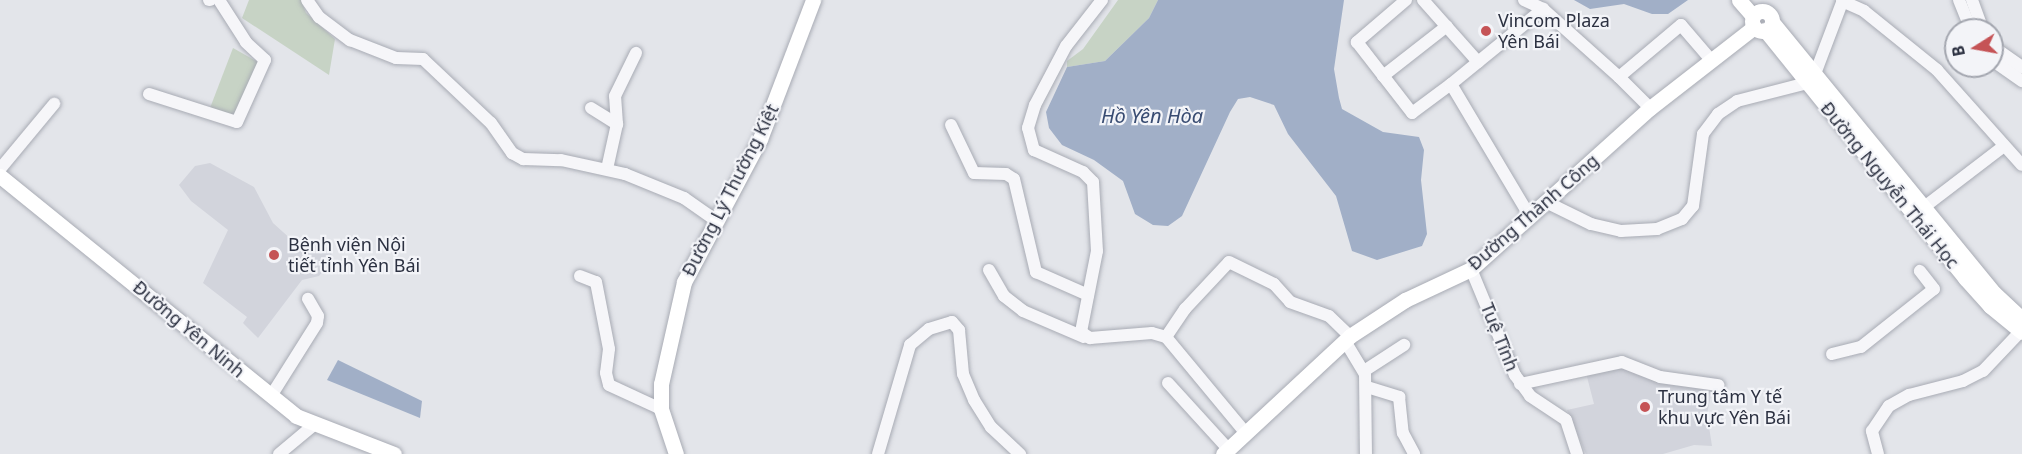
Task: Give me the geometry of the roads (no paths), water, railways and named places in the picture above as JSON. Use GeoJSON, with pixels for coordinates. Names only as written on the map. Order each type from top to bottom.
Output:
{"type":"FeatureCollection","features":[{"type":"Feature","properties":{"kind":"main road","name":"Đường Lý Thường Kiệt"},"geometry":{"type":"LineString","coordinates":[[676,454],[661,409],[667,350],[684,282],[714,219],[760,139],[813,0]]}},
{"type":"Feature","properties":{"kind":"main road","name":"Đường Nguyễn Thái Học"},"geometry":{"type":"LineString","coordinates":[[1739,0],[1760,18],[1919,211],[2022,327]]}},
{"type":"Feature","properties":{"kind":"main road","name":"Đường Thành Công"},"geometry":{"type":"LineString","coordinates":[[1225,452],[1244,431],[1348,338],[1405,300],[1471,269],[1650,108],[1712,61],[1760,18]]}},
{"type":"Feature","properties":{"kind":"main road","name":"Đường Yên Ninh"},"geometry":{"type":"LineString","coordinates":[[0,176],[270,396],[315,424],[394,454]]}},
{"type":"Feature","properties":{"kind":"street"},"geometry":{"type":"LineString","coordinates":[[149,94],[237,122],[265,60],[246,42],[219,0]]}},
{"type":"Feature","properties":{"kind":"street"},"geometry":{"type":"LineString","coordinates":[[307,0],[319,17],[350,40],[396,58],[423,59],[491,123],[512,153],[523,159],[561,160],[607,169],[668,190],[714,219]]}},
{"type":"Feature","properties":{"kind":"street"},"geometry":{"type":"LineString","coordinates":[[1084,337],[1080,328],[1097,251],[1093,182],[1083,172],[1034,150],[1028,128],[1035,105],[1066,46],[1102,0]]}},
{"type":"Feature","properties":{"kind":"street"},"geometry":{"type":"LineString","coordinates":[[1406,0],[1357,42],[1412,113],[1543,9]]}},
{"type":"Feature","properties":{"kind":"street"},"geometry":{"type":"LineString","coordinates":[[1424,0],[1478,62]]}},
{"type":"Feature","properties":{"kind":"street"},"geometry":{"type":"LineString","coordinates":[[1524,0],[1543,9],[1650,108]]}},
{"type":"Feature","properties":{"kind":"street"},"geometry":{"type":"LineString","coordinates":[[1959,0],[1966,18]]}},
{"type":"Feature","properties":{"kind":"street"},"geometry":{"type":"LineString","coordinates":[[1972,0],[1979,18]]}},
{"type":"Feature","properties":{"kind":"street"},"geometry":{"type":"LineString","coordinates":[[1546,202],[1583,221],[1622,231],[1657,229],[1682,219],[1693,206],[1703,134],[1718,114],[1737,101],[1811,79],[1842,1],[1864,11],[1937,70],[2022,165]]}},
{"type":"Feature","properties":{"kind":"street"},"geometry":{"type":"LineString","coordinates":[[1619,77],[1681,25],[1712,61]]}},
{"type":"Feature","properties":{"kind":"street"},"geometry":{"type":"LineString","coordinates":[[1383,76],[1446,26]]}},
{"type":"Feature","properties":{"kind":"street"},"geometry":{"type":"LineString","coordinates":[[607,169],[617,124],[615,96],[636,53]]}},
{"type":"Feature","properties":{"kind":"street"},"geometry":{"type":"LineString","coordinates":[[2004,54],[2022,67]]}},
{"type":"Feature","properties":{"kind":"street"},"geometry":{"type":"LineString","coordinates":[[2004,68],[2022,81]]}},
{"type":"Feature","properties":{"kind":"street"},"geometry":{"type":"LineString","coordinates":[[1451,84],[1529,215]]}},
{"type":"Feature","properties":{"kind":"street"},"geometry":{"type":"LineString","coordinates":[[0,169],[54,104]]}},
{"type":"Feature","properties":{"kind":"street"},"geometry":{"type":"LineString","coordinates":[[591,108],[617,124]]}},
{"type":"Feature","properties":{"kind":"street"},"geometry":{"type":"LineString","coordinates":[[951,124],[974,173],[1006,174],[1014,179],[1036,272],[1088,295]]}},
{"type":"Feature","properties":{"kind":"street"},"geometry":{"type":"LineString","coordinates":[[1919,211],[2004,146]]}},
{"type":"Feature","properties":{"kind":"street"},"geometry":{"type":"LineString","coordinates":[[1166,337],[1185,309],[1229,262],[1274,284],[1290,302],[1329,316],[1348,338],[1364,371],[1367,387],[1366,454]]}},
{"type":"Feature","properties":{"kind":"street","name":"Tuệ Tĩnh"},"geometry":{"type":"LineString","coordinates":[[1471,269],[1520,384],[1530,396],[1566,420],[1577,454]]}},
{"type":"Feature","properties":{"kind":"street"},"geometry":{"type":"LineString","coordinates":[[989,270],[1004,296],[1023,311],[1084,337],[1152,333],[1166,337],[1244,431]]}},
{"type":"Feature","properties":{"kind":"street"},"geometry":{"type":"LineString","coordinates":[[1832,354],[1861,347],[1934,289],[1920,271]]}},
{"type":"Feature","properties":{"kind":"street"},"geometry":{"type":"LineString","coordinates":[[580,276],[596,282],[609,349],[609,385],[661,409]]}},
{"type":"Feature","properties":{"kind":"street"},"geometry":{"type":"LineString","coordinates":[[270,396],[317,323],[315,308],[308,299]]}},
{"type":"Feature","properties":{"kind":"street"},"geometry":{"type":"LineString","coordinates":[[878,454],[910,345],[929,329],[952,322],[959,330],[963,374],[974,400],[991,427],[1020,454]]}},
{"type":"Feature","properties":{"kind":"street"},"geometry":{"type":"LineString","coordinates":[[1878,454],[1872,431],[1888,406],[1909,395],[1963,381],[1983,371],[2022,327]]}},
{"type":"Feature","properties":{"kind":"street"},"geometry":{"type":"LineString","coordinates":[[1364,371],[1404,345]]}},
{"type":"Feature","properties":{"kind":"street"},"geometry":{"type":"LineString","coordinates":[[1520,384],[1622,362],[1660,377],[1696,379],[1718,385]]}},
{"type":"Feature","properties":{"kind":"street"},"geometry":{"type":"LineString","coordinates":[[1168,383],[1225,452]]}},
{"type":"Feature","properties":{"kind":"street"},"geometry":{"type":"LineString","coordinates":[[1367,387],[1399,397],[1403,433],[1414,454]]}},
{"type":"Feature","properties":{"kind":"street"},"geometry":{"type":"LineString","coordinates":[[279,454],[315,424]]}},
{"type":"Feature","properties":{"kind":"water","name":"Hồ Yên Hòa"},"geometry":{"type":"Polygon","coordinates":[[[1158,0],[1344,0],[1334,69],[1342,109],[1383,132],[1419,137],[1424,150],[1421,180],[1427,234],[1422,246],[1377,260],[1352,251],[1336,196],[1288,134],[1274,105],[1250,97],[1238,99],[1230,112],[1182,216],[1168,226],[1153,225],[1135,214],[1123,181],[1094,160],[1062,145],[1049,128],[1046,112],[1067,67],[1105,61],[1149,18],[1158,0]]]}},
{"type":"Feature","properties":{"kind":"water"},"geometry":{"type":"Polygon","coordinates":[[[1574,0],[1688,0],[1668,14],[1652,14],[1624,4],[1590,9],[1574,0]]]}},
{"type":"Feature","properties":{"kind":"water"},"geometry":{"type":"Polygon","coordinates":[[[338,360],[422,401],[420,418],[327,380],[338,360]]]}},
{"type":"Feature","properties":{"kind":"place","name":"Vincom Plaza Yên Bái"},"geometry":{"type":"Point","coordinates":[1486,31]}},
{"type":"Feature","properties":{"kind":"place","name":"Bệnh viện Nội tiết tỉnh Yên Bái"},"geometry":{"type":"Point","coordinates":[274,255]}},
{"type":"Feature","properties":{"kind":"place","name":"Trung tâm Y tế khu vực Yên Bái"},"geometry":{"type":"Point","coordinates":[1645,407]}}]}
